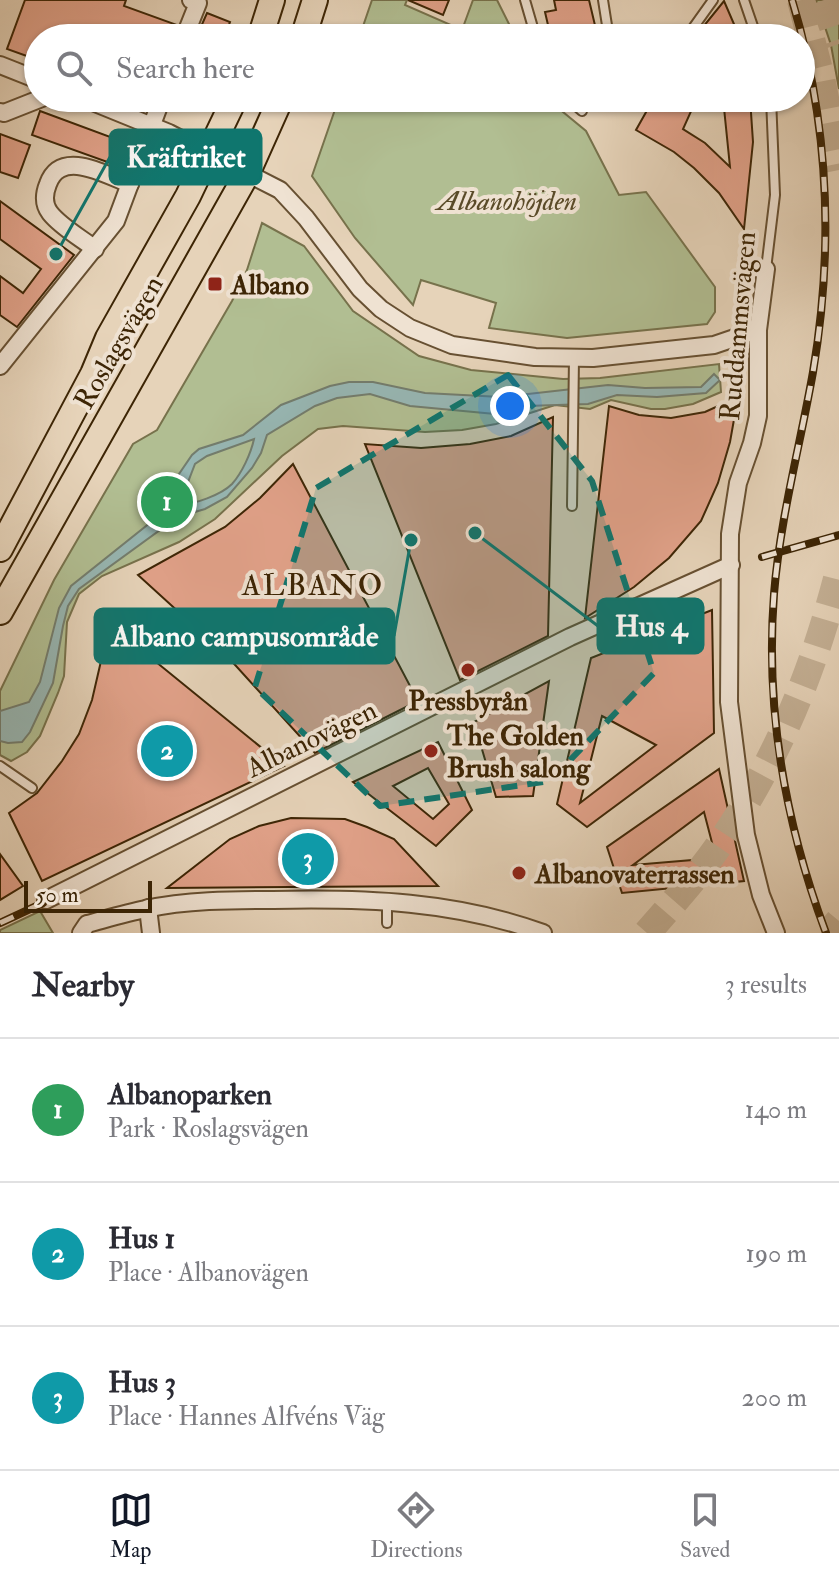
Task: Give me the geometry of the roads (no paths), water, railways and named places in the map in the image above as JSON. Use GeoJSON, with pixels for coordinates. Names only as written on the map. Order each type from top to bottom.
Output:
{"type":"FeatureCollection","features":[{"type":"Feature","properties":{"kind":"main road"},"geometry":{"type":"LineString","coordinates":[[264,24],[272,0]]}},
{"type":"Feature","properties":{"kind":"main road"},"geometry":{"type":"LineString","coordinates":[[307,24],[315,0]]}},
{"type":"Feature","properties":{"kind":"main road","name":"Roslagsvägen"},"geometry":{"type":"LineString","coordinates":[[0,549],[228,112]]}},
{"type":"Feature","properties":{"kind":"main road","name":"Roslagsvägen"},"geometry":{"type":"LineString","coordinates":[[0,612],[247,174],[275,112]]}},
{"type":"Feature","properties":{"kind":"street"},"geometry":{"type":"LineString","coordinates":[[190,24],[199,1]]}},
{"type":"Feature","properties":{"kind":"street"},"geometry":{"type":"LineString","coordinates":[[0,65],[24,74]]}},
{"type":"Feature","properties":{"kind":"street"},"geometry":{"type":"LineString","coordinates":[[0,112],[24,105]]}},
{"type":"Feature","properties":{"kind":"street"},"geometry":{"type":"LineString","coordinates":[[118,112],[209,153],[283,193],[360,289],[381,309],[410,328],[452,345],[483,351],[574,358],[620,356],[714,345],[758,330]]}},
{"type":"Feature","properties":{"kind":"street"},"geometry":{"type":"LineString","coordinates":[[3,356],[116,221],[157,112]]}},
{"type":"Feature","properties":{"kind":"street"},"geometry":{"type":"LineString","coordinates":[[95,249],[49,213],[44,197],[49,180],[59,168],[69,165],[82,166],[130,184]]}},
{"type":"Feature","properties":{"kind":"street","name":"Ruddammsvägen"},"geometry":{"type":"LineString","coordinates":[[766,269],[758,330],[758,416],[738,483],[730,534],[729,702],[746,835],[761,895],[776,933]]}},
{"type":"Feature","properties":{"kind":"street","name":"Albanovägen"},"geometry":{"type":"LineString","coordinates":[[46,900],[570,637],[731,565]]}},
{"type":"Feature","properties":{"kind":"street"},"geometry":{"type":"LineString","coordinates":[[81,933],[87,924],[117,922],[148,908],[231,900],[387,900],[446,906],[509,920],[543,933]]}},
{"type":"Feature","properties":{"kind":"street"},"geometry":{"type":"LineString","coordinates":[[148,908],[151,933]]}},
{"type":"Feature","properties":{"kind":"lane"},"geometry":{"type":"LineString","coordinates":[[525,0],[532,24]]}},
{"type":"Feature","properties":{"kind":"lane"},"geometry":{"type":"LineString","coordinates":[[603,0],[607,24]]}},
{"type":"Feature","properties":{"kind":"lane"},"geometry":{"type":"LineString","coordinates":[[696,24],[713,0]]}},
{"type":"Feature","properties":{"kind":"lane"},"geometry":{"type":"LineString","coordinates":[[744,0],[752,24]]}},
{"type":"Feature","properties":{"kind":"lane","name":"Ruddammsvägen"},"geometry":{"type":"LineString","coordinates":[[766,269],[775,195],[772,112]]}},
{"type":"Feature","properties":{"kind":"lane"},"geometry":{"type":"LineString","coordinates":[[572,506],[574,358]]}},
{"type":"Feature","properties":{"kind":"lane"},"geometry":{"type":"LineString","coordinates":[[0,766],[32,788]]}},
{"type":"Feature","properties":{"kind":"lane"},"geometry":{"type":"LineString","coordinates":[[387,900],[387,923]]}},
{"type":"Feature","properties":{"kind":"water"},"geometry":{"type":"Polygon","coordinates":[[[714,374],[720,380],[706,393],[657,397],[617,395],[588,404],[526,406],[495,414],[410,406],[370,394],[337,398],[315,406],[267,435],[252,468],[227,497],[205,509],[178,517],[79,589],[68,606],[53,683],[30,732],[22,742],[0,741],[0,711],[29,702],[40,682],[59,608],[71,586],[151,522],[174,492],[179,474],[192,455],[199,449],[243,435],[281,405],[349,382],[373,382],[425,393],[501,397],[608,385],[701,387],[714,374]],[[254,439],[207,456],[195,464],[180,503],[200,501],[227,488],[243,469],[254,439]]]}},
{"type":"Feature","properties":{"kind":"tunnel"},"geometry":{"type":"LineString","coordinates":[[801,0],[807,24]]}},
{"type":"Feature","properties":{"kind":"tunnel"},"geometry":{"type":"LineString","coordinates":[[824,0],[839,44]]}},
{"type":"Feature","properties":{"kind":"tunnel"},"geometry":{"type":"LineString","coordinates":[[815,55],[839,170]]}},
{"type":"Feature","properties":{"kind":"tunnel"},"geometry":{"type":"LineString","coordinates":[[647,933],[709,859],[758,782],[805,681],[839,571]]}},
{"type":"Feature","properties":{"kind":"tunnel"},"geometry":{"type":"LineString","coordinates":[[829,933],[839,921]]}},
{"type":"Feature","properties":{"kind":"railway"},"geometry":{"type":"LineString","coordinates":[[792,0],[798,24]]}},
{"type":"Feature","properties":{"kind":"railway"},"geometry":{"type":"LineString","coordinates":[[815,100],[824,185],[824,278],[813,372],[777,566],[772,638],[781,766],[799,850],[826,933]]}},
{"type":"Feature","properties":{"kind":"railway"},"geometry":{"type":"LineString","coordinates":[[762,557],[839,535]]}},
{"type":"Feature","properties":{"kind":"railway"},"geometry":{"type":"LineString","coordinates":[[0,923],[43,903]]}},
{"type":"Feature","properties":{"kind":"place","name":"Kräftriket"},"geometry":{"type":"Point","coordinates":[56,254]}},
{"type":"Feature","properties":{"kind":"place","name":"Albano"},"geometry":{"type":"Point","coordinates":[215,284]}},
{"type":"Feature","properties":{"kind":"place","name":"Albanoparken"},"geometry":{"type":"Point","coordinates":[167,502]}},
{"type":"Feature","properties":{"kind":"place","name":"Hus 4"},"geometry":{"type":"Point","coordinates":[475,533]}},
{"type":"Feature","properties":{"kind":"place","name":"Albano campusområde"},"geometry":{"type":"Point","coordinates":[411,540]}},
{"type":"Feature","properties":{"kind":"place","name":"Pressbyrån"},"geometry":{"type":"Point","coordinates":[468,670]}},
{"type":"Feature","properties":{"kind":"place","name":"Hus 1"},"geometry":{"type":"Point","coordinates":[167,751]}},
{"type":"Feature","properties":{"kind":"place","name":"The Golden Brush salong"},"geometry":{"type":"Point","coordinates":[431,751]}},
{"type":"Feature","properties":{"kind":"place","name":"Hus 3"},"geometry":{"type":"Point","coordinates":[308,859]}},
{"type":"Feature","properties":{"kind":"place","name":"Albanovaterrassen"},"geometry":{"type":"Point","coordinates":[519,873]}},
{"type":"Feature","properties":{"kind":"district","name":"ALBANO"},"geometry":{"type":"Point","coordinates":[313,585]}},
{"type":"Feature","properties":{"kind":"park label","name":"Albanohöjden"},"geometry":{"type":"Point","coordinates":[507,200]}}]}
